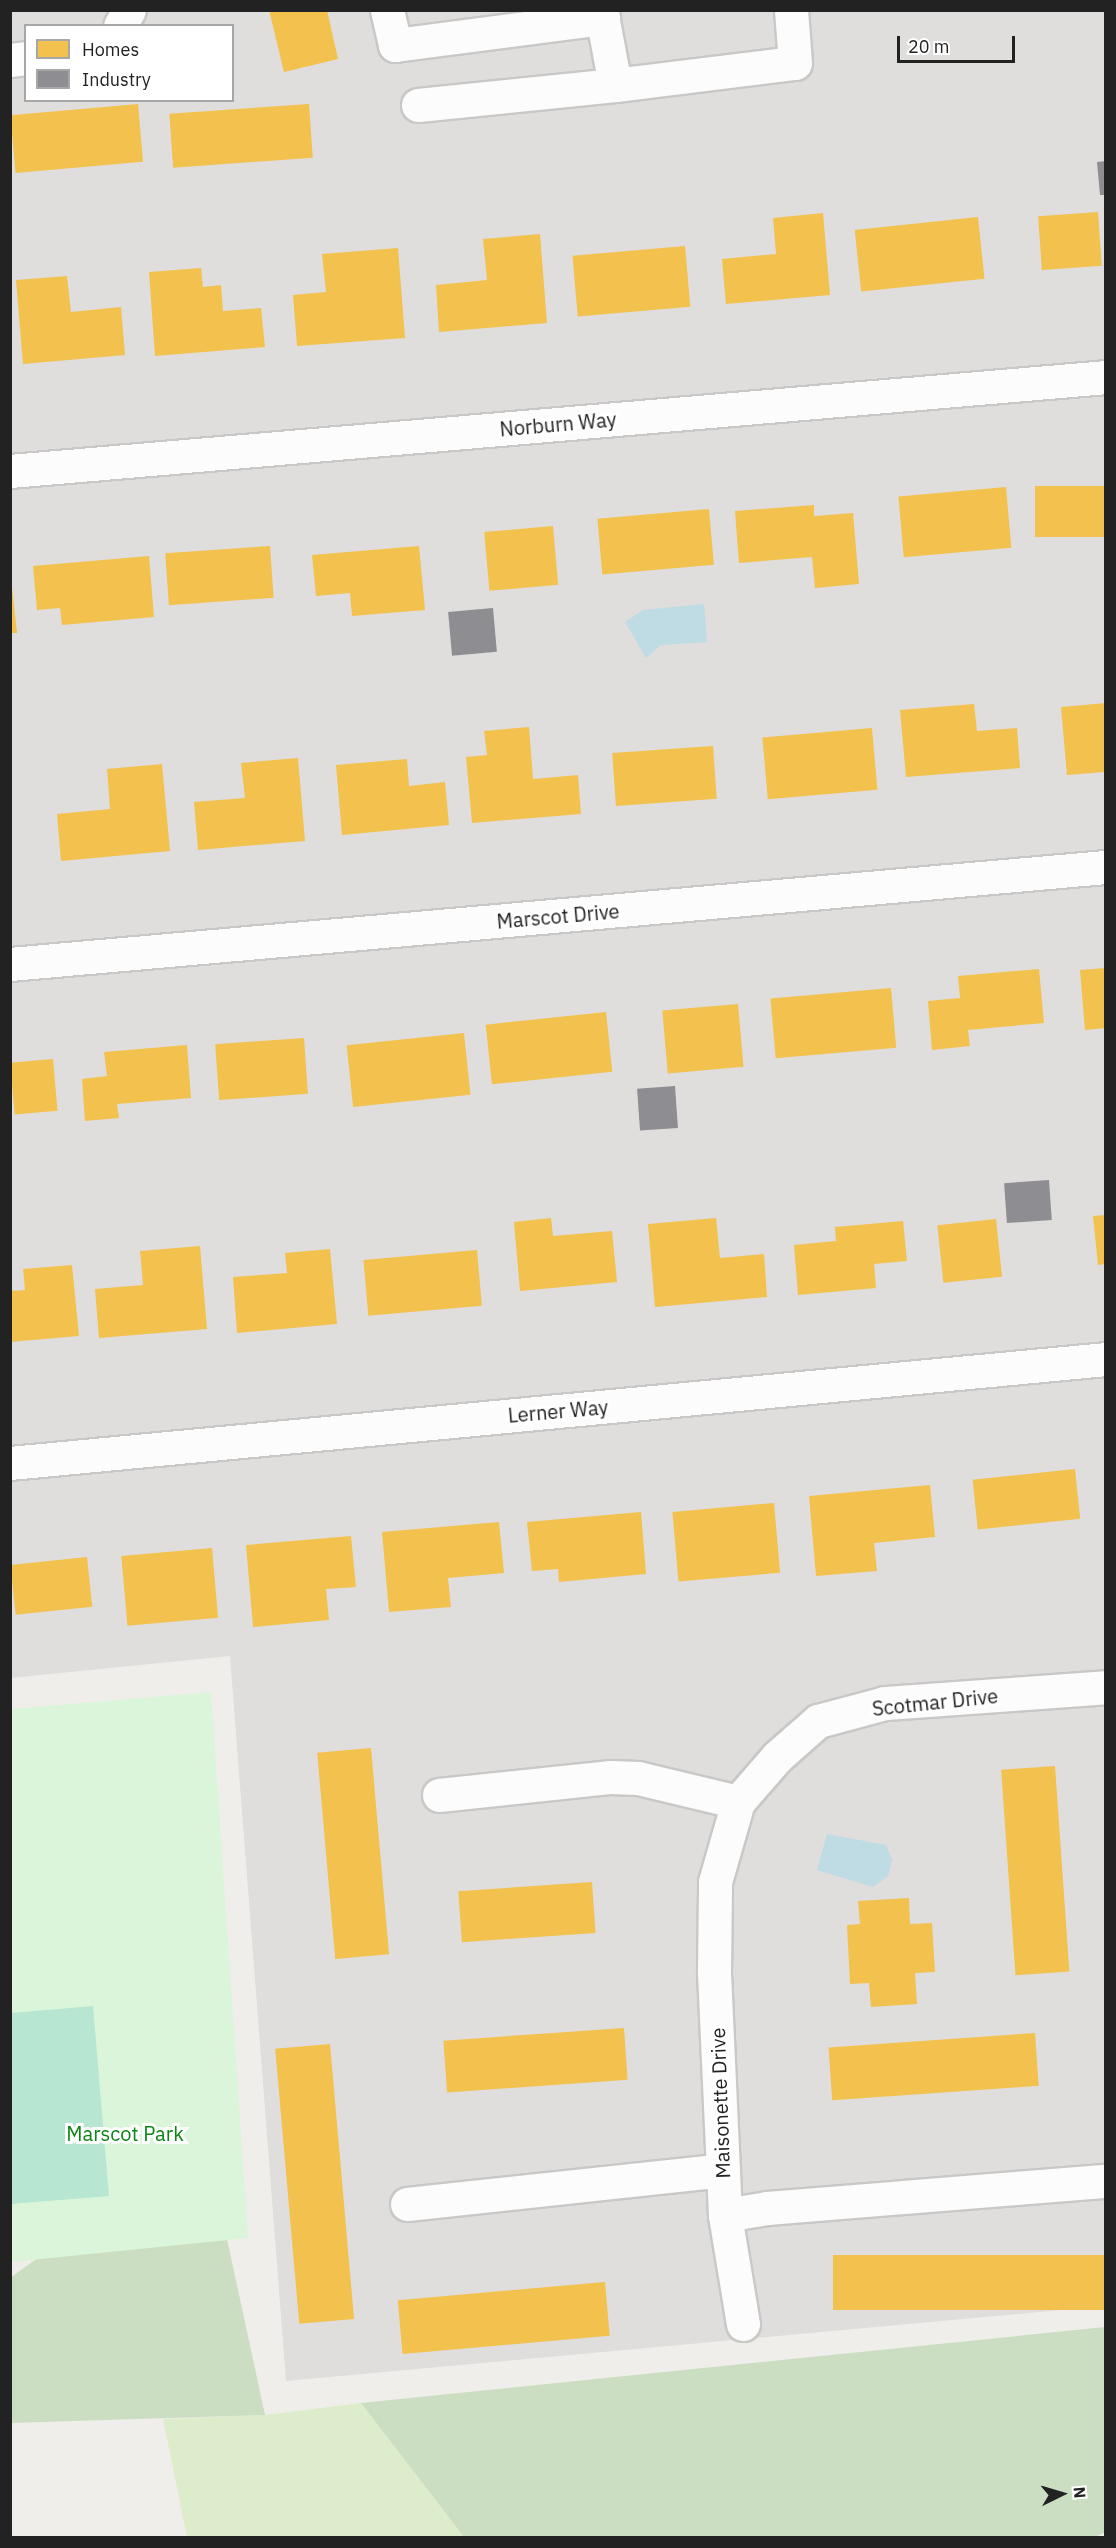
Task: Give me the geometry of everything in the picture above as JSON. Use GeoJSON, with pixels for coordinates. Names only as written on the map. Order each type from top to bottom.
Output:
{"type":"FeatureCollection","features":[{"type":"Feature","properties":{"kind":"street"},"geometry":{"type":"LineString","coordinates":[[121,24],[129,10]]}},
{"type":"Feature","properties":{"kind":"street"},"geometry":{"type":"LineString","coordinates":[[387,10],[395,45],[602,14],[615,85]]}},
{"type":"Feature","properties":{"kind":"street"},"geometry":{"type":"LineString","coordinates":[[418,105],[615,85],[795,63],[791,10]]}},
{"type":"Feature","properties":{"kind":"street","name":"Norburn Way"},"geometry":{"type":"LineString","coordinates":[[10,471],[1106,377]]}},
{"type":"Feature","properties":{"kind":"street","name":"Marscot Drive"},"geometry":{"type":"LineString","coordinates":[[10,964],[1106,867]]}},
{"type":"Feature","properties":{"kind":"street","name":"Lerner Way"},"geometry":{"type":"LineString","coordinates":[[10,1463],[1106,1359]]}},
{"type":"Feature","properties":{"kind":"street","name":"Scotmar Drive"},"geometry":{"type":"LineString","coordinates":[[715,1882],[738,1802],[777,1757],[818,1721],[885,1703],[1106,1687]]}},
{"type":"Feature","properties":{"kind":"street"},"geometry":{"type":"LineString","coordinates":[[439,1795],[611,1777],[639,1778],[738,1802]]}},
{"type":"Feature","properties":{"kind":"street","name":"Maisonette Drive"},"geometry":{"type":"LineString","coordinates":[[715,1882],[714,1970],[725,2215],[743,2324]]}},
{"type":"Feature","properties":{"kind":"street"},"geometry":{"type":"LineString","coordinates":[[407,2204],[723,2170]]}},
{"type":"Feature","properties":{"kind":"street"},"geometry":{"type":"LineString","coordinates":[[725,2215],[778,2207],[1106,2181]]}},
{"type":"Feature","properties":{"kind":"shaded area"},"geometry":{"type":"Polygon","coordinates":[[[11,11],[1105,11],[1105,2306],[286,2381],[230,1656],[11,1678],[11,11]]]}},
{"type":"Feature","properties":{"kind":"green space","name":"Marscot Park"},"geometry":{"type":"Polygon","coordinates":[[[211,1692],[248,2238],[11,2262],[11,1709],[211,1692]]]}},
{"type":"Feature","properties":{"kind":"green space"},"geometry":{"type":"Polygon","coordinates":[[[93,2006],[109,2196],[11,2204],[11,2013],[93,2006]]]}},
{"type":"Feature","properties":{"kind":"green space"},"geometry":{"type":"Polygon","coordinates":[[[205,2137],[265,2415],[11,2423],[10,2278],[205,2137]]]}},
{"type":"Feature","properties":{"kind":"green space"},"geometry":{"type":"Polygon","coordinates":[[[1105,2327],[1106,2532],[1095,2537],[464,2537],[361,2403],[1105,2327]]]}},
{"type":"Feature","properties":{"kind":"green space"},"geometry":{"type":"Polygon","coordinates":[[[361,2403],[464,2537],[187,2537],[163,2419],[265,2415],[361,2403]]]}},
{"type":"Feature","properties":{"kind":"water"},"geometry":{"type":"Polygon","coordinates":[[[704,604],[707,642],[661,645],[646,658],[625,622],[643,610],[704,604]]]}},
{"type":"Feature","properties":{"kind":"water"},"geometry":{"type":"Polygon","coordinates":[[[827,1834],[886,1845],[892,1860],[888,1876],[873,1887],[817,1870],[827,1834]]]}},
{"type":"Feature","properties":{"kind":"building: Homes"},"geometry":{"type":"Polygon","coordinates":[[[269,10],[327,10],[338,59],[284,72],[269,10]]]}},
{"type":"Feature","properties":{"kind":"building: Homes"},"geometry":{"type":"Polygon","coordinates":[[[138,104],[143,162],[16,173],[10,115],[138,104]]]}},
{"type":"Feature","properties":{"kind":"building: Homes"},"geometry":{"type":"Polygon","coordinates":[[[309,104],[313,158],[173,168],[169,114],[309,104]]]}},
{"type":"Feature","properties":{"kind":"building: Homes"},"geometry":{"type":"Polygon","coordinates":[[[1098,212],[1102,266],[1042,270],[1038,216],[1098,212]]]}},
{"type":"Feature","properties":{"kind":"building: Homes"},"geometry":{"type":"Polygon","coordinates":[[[823,213],[830,295],[726,304],[722,259],[776,254],[773,218],[823,213]]]}},
{"type":"Feature","properties":{"kind":"building: Homes"},"geometry":{"type":"Polygon","coordinates":[[[978,217],[984,279],[861,292],[855,230],[978,217]]]}},
{"type":"Feature","properties":{"kind":"building: Homes"},"geometry":{"type":"Polygon","coordinates":[[[540,234],[547,323],[439,332],[436,285],[487,280],[483,239],[540,234]]]}},
{"type":"Feature","properties":{"kind":"building: Homes"},"geometry":{"type":"Polygon","coordinates":[[[685,246],[690,307],[578,317],[572,256],[685,246]]]}},
{"type":"Feature","properties":{"kind":"building: Homes"},"geometry":{"type":"Polygon","coordinates":[[[398,248],[405,338],[297,346],[293,295],[326,292],[322,254],[398,248]]]}},
{"type":"Feature","properties":{"kind":"building: Homes"},"geometry":{"type":"Polygon","coordinates":[[[201,268],[203,287],[221,285],[223,311],[261,308],[265,347],[155,356],[149,272],[201,268]]]}},
{"type":"Feature","properties":{"kind":"building: Homes"},"geometry":{"type":"Polygon","coordinates":[[[67,276],[71,312],[121,307],[125,355],[23,364],[16,280],[67,276]]]}},
{"type":"Feature","properties":{"kind":"building: Homes"},"geometry":{"type":"Polygon","coordinates":[[[1035,486],[1106,486],[1106,537],[1035,537],[1035,486]]]}},
{"type":"Feature","properties":{"kind":"building: Homes"},"geometry":{"type":"Polygon","coordinates":[[[1006,487],[1011,548],[904,557],[898,496],[1006,487]]]}},
{"type":"Feature","properties":{"kind":"building: Homes"},"geometry":{"type":"Polygon","coordinates":[[[814,505],[814,516],[853,513],[859,584],[815,588],[812,557],[739,563],[735,511],[814,505]]]}},
{"type":"Feature","properties":{"kind":"building: Homes"},"geometry":{"type":"Polygon","coordinates":[[[709,509],[714,565],[602,575],[597,519],[709,509]]]}},
{"type":"Feature","properties":{"kind":"building: Homes"},"geometry":{"type":"Polygon","coordinates":[[[553,526],[558,585],[489,591],[484,532],[553,526]]]}},
{"type":"Feature","properties":{"kind":"building: Homes"},"geometry":{"type":"Polygon","coordinates":[[[270,546],[274,598],[169,605],[165,553],[270,546]]]}},
{"type":"Feature","properties":{"kind":"building: Homes"},"geometry":{"type":"Polygon","coordinates":[[[419,546],[425,610],[352,616],[350,593],[316,596],[312,555],[419,546]]]}},
{"type":"Feature","properties":{"kind":"building: Homes"},"geometry":{"type":"Polygon","coordinates":[[[149,556],[154,617],[62,625],[60,608],[37,610],[33,566],[149,556]]]}},
{"type":"Feature","properties":{"kind":"building: Homes"},"geometry":{"type":"Polygon","coordinates":[[[10,569],[17,633],[10,633],[10,569]]]}},
{"type":"Feature","properties":{"kind":"building: Homes"},"geometry":{"type":"Polygon","coordinates":[[[1106,703],[1106,772],[1067,775],[1061,707],[1106,703]]]}},
{"type":"Feature","properties":{"kind":"building: Homes"},"geometry":{"type":"Polygon","coordinates":[[[974,704],[977,731],[1017,728],[1020,768],[906,777],[900,710],[974,704]]]}},
{"type":"Feature","properties":{"kind":"building: Homes"},"geometry":{"type":"Polygon","coordinates":[[[529,727],[533,779],[578,775],[581,814],[472,823],[466,757],[487,755],[484,731],[529,727]]]}},
{"type":"Feature","properties":{"kind":"building: Homes"},"geometry":{"type":"Polygon","coordinates":[[[872,728],[877,790],[768,799],[762,738],[872,728]]]}},
{"type":"Feature","properties":{"kind":"building: Homes"},"geometry":{"type":"Polygon","coordinates":[[[713,746],[717,799],[616,806],[612,753],[713,746]]]}},
{"type":"Feature","properties":{"kind":"building: Homes"},"geometry":{"type":"Polygon","coordinates":[[[298,758],[305,841],[198,850],[194,802],[245,798],[241,763],[298,758]]]}},
{"type":"Feature","properties":{"kind":"building: Homes"},"geometry":{"type":"Polygon","coordinates":[[[407,759],[409,786],[445,782],[449,825],[342,835],[336,765],[407,759]]]}},
{"type":"Feature","properties":{"kind":"building: Homes"},"geometry":{"type":"Polygon","coordinates":[[[162,764],[170,851],[61,861],[57,814],[110,809],[107,769],[162,764]]]}},
{"type":"Feature","properties":{"kind":"building: Homes"},"geometry":{"type":"Polygon","coordinates":[[[1106,968],[1106,1028],[1085,1030],[1080,970],[1106,968]]]}},
{"type":"Feature","properties":{"kind":"building: Homes"},"geometry":{"type":"Polygon","coordinates":[[[1039,969],[1044,1023],[968,1030],[970,1046],[932,1050],[928,1001],[960,998],[958,976],[1039,969]]]}},
{"type":"Feature","properties":{"kind":"building: Homes"},"geometry":{"type":"Polygon","coordinates":[[[891,988],[896,1048],[776,1058],[770,999],[891,988]]]}},
{"type":"Feature","properties":{"kind":"building: Homes"},"geometry":{"type":"Polygon","coordinates":[[[738,1004],[743,1067],[668,1073],[662,1011],[738,1004]]]}},
{"type":"Feature","properties":{"kind":"building: Homes"},"geometry":{"type":"Polygon","coordinates":[[[606,1012],[612,1072],[492,1084],[486,1025],[606,1012]]]}},
{"type":"Feature","properties":{"kind":"building: Homes"},"geometry":{"type":"Polygon","coordinates":[[[464,1033],[470,1095],[353,1107],[347,1045],[464,1033]]]}},
{"type":"Feature","properties":{"kind":"building: Homes"},"geometry":{"type":"Polygon","coordinates":[[[304,1038],[308,1094],[219,1100],[215,1044],[304,1038]]]}},
{"type":"Feature","properties":{"kind":"building: Homes"},"geometry":{"type":"Polygon","coordinates":[[[187,1045],[191,1098],[117,1104],[119,1118],[85,1121],[82,1079],[107,1076],[104,1052],[187,1045]]]}},
{"type":"Feature","properties":{"kind":"building: Homes"},"geometry":{"type":"Polygon","coordinates":[[[53,1059],[58,1111],[15,1115],[10,1063],[53,1059]]]}},
{"type":"Feature","properties":{"kind":"building: Homes"},"geometry":{"type":"Polygon","coordinates":[[[1106,1215],[1106,1264],[1098,1265],[1093,1216],[1106,1215]]]}},
{"type":"Feature","properties":{"kind":"building: Homes"},"geometry":{"type":"Polygon","coordinates":[[[551,1218],[553,1236],[612,1231],[617,1282],[520,1291],[514,1222],[551,1218]]]}},
{"type":"Feature","properties":{"kind":"building: Homes"},"geometry":{"type":"Polygon","coordinates":[[[716,1218],[720,1258],[764,1254],[767,1297],[655,1307],[648,1224],[716,1218]]]}},
{"type":"Feature","properties":{"kind":"building: Homes"},"geometry":{"type":"Polygon","coordinates":[[[996,1219],[1002,1277],[943,1283],[937,1225],[996,1219]]]}},
{"type":"Feature","properties":{"kind":"building: Homes"},"geometry":{"type":"Polygon","coordinates":[[[903,1221],[907,1261],[874,1264],[876,1288],[798,1295],[794,1245],[836,1241],[835,1227],[903,1221]]]}},
{"type":"Feature","properties":{"kind":"building: Homes"},"geometry":{"type":"Polygon","coordinates":[[[200,1246],[207,1329],[99,1338],[95,1289],[143,1285],[140,1251],[200,1246]]]}},
{"type":"Feature","properties":{"kind":"building: Homes"},"geometry":{"type":"Polygon","coordinates":[[[330,1249],[337,1324],[237,1333],[233,1277],[287,1273],[285,1253],[330,1249]]]}},
{"type":"Feature","properties":{"kind":"building: Homes"},"geometry":{"type":"Polygon","coordinates":[[[477,1250],[482,1306],[368,1316],[363,1260],[477,1250]]]}},
{"type":"Feature","properties":{"kind":"building: Homes"},"geometry":{"type":"Polygon","coordinates":[[[72,1265],[79,1336],[10,1342],[10,1291],[25,1290],[23,1269],[72,1265]]]}},
{"type":"Feature","properties":{"kind":"building: Homes"},"geometry":{"type":"Polygon","coordinates":[[[1075,1469],[1080,1519],[978,1529],[973,1480],[1075,1469]]]}},
{"type":"Feature","properties":{"kind":"building: Homes"},"geometry":{"type":"Polygon","coordinates":[[[930,1485],[935,1537],[874,1543],[877,1571],[816,1576],[809,1496],[930,1485]]]}},
{"type":"Feature","properties":{"kind":"building: Homes"},"geometry":{"type":"Polygon","coordinates":[[[774,1503],[780,1573],[678,1582],[672,1512],[774,1503]]]}},
{"type":"Feature","properties":{"kind":"building: Homes"},"geometry":{"type":"Polygon","coordinates":[[[641,1512],[646,1574],[559,1582],[558,1569],[532,1571],[527,1522],[641,1512]]]}},
{"type":"Feature","properties":{"kind":"building: Homes"},"geometry":{"type":"Polygon","coordinates":[[[499,1522],[504,1573],[448,1578],[451,1607],[389,1612],[382,1532],[499,1522]]]}},
{"type":"Feature","properties":{"kind":"building: Homes"},"geometry":{"type":"Polygon","coordinates":[[[351,1536],[356,1587],[326,1589],[329,1620],[253,1627],[246,1545],[351,1536]]]}},
{"type":"Feature","properties":{"kind":"building: Homes"},"geometry":{"type":"Polygon","coordinates":[[[212,1548],[218,1618],[127,1626],[121,1556],[212,1548]]]}},
{"type":"Feature","properties":{"kind":"building: Homes"},"geometry":{"type":"Polygon","coordinates":[[[87,1557],[92,1607],[16,1615],[10,1565],[87,1557]]]}},
{"type":"Feature","properties":{"kind":"building: Homes"},"geometry":{"type":"Polygon","coordinates":[[[371,1748],[389,1954],[335,1959],[317,1753],[371,1748]]]}},
{"type":"Feature","properties":{"kind":"building: Homes"},"geometry":{"type":"Polygon","coordinates":[[[1055,1766],[1069,1971],[1016,1975],[1001,1770],[1055,1766]]]}},
{"type":"Feature","properties":{"kind":"building: Homes"},"geometry":{"type":"Polygon","coordinates":[[[592,1882],[596,1933],[462,1942],[458,1891],[592,1882]]]}},
{"type":"Feature","properties":{"kind":"building: Homes"},"geometry":{"type":"Polygon","coordinates":[[[909,1898],[910,1924],[932,1923],[935,1972],[915,1973],[917,2004],[871,2007],[869,1983],[850,1984],[847,1925],[860,1924],[858,1901],[909,1898]]]}},
{"type":"Feature","properties":{"kind":"building: Homes"},"geometry":{"type":"Polygon","coordinates":[[[624,2028],[628,2080],[447,2092],[443,2041],[624,2028]]]}},
{"type":"Feature","properties":{"kind":"building: Homes"},"geometry":{"type":"Polygon","coordinates":[[[1035,2033],[1039,2086],[832,2100],[829,2047],[1035,2033]]]}},
{"type":"Feature","properties":{"kind":"building: Homes"},"geometry":{"type":"Polygon","coordinates":[[[330,2044],[354,2319],[299,2324],[275,2049],[330,2044]]]}},
{"type":"Feature","properties":{"kind":"building: Homes"},"geometry":{"type":"Polygon","coordinates":[[[833,2255],[1106,2255],[1106,2310],[833,2310],[833,2255]]]}},
{"type":"Feature","properties":{"kind":"building: Homes"},"geometry":{"type":"Polygon","coordinates":[[[605,2282],[610,2336],[402,2354],[398,2300],[605,2282]]]}},
{"type":"Feature","properties":{"kind":"building: Industry"},"geometry":{"type":"Polygon","coordinates":[[[1106,161],[1106,195],[1100,195],[1097,162],[1106,161]]]}},
{"type":"Feature","properties":{"kind":"building: Industry"},"geometry":{"type":"Polygon","coordinates":[[[493,608],[497,652],[452,656],[448,612],[493,608]]]}},
{"type":"Feature","properties":{"kind":"building: Industry"},"geometry":{"type":"Polygon","coordinates":[[[675,1086],[678,1128],[640,1131],[637,1089],[675,1086]]]}},
{"type":"Feature","properties":{"kind":"building: Industry"},"geometry":{"type":"Polygon","coordinates":[[[1049,1180],[1052,1220],[1007,1223],[1004,1183],[1049,1180]]]}}]}
